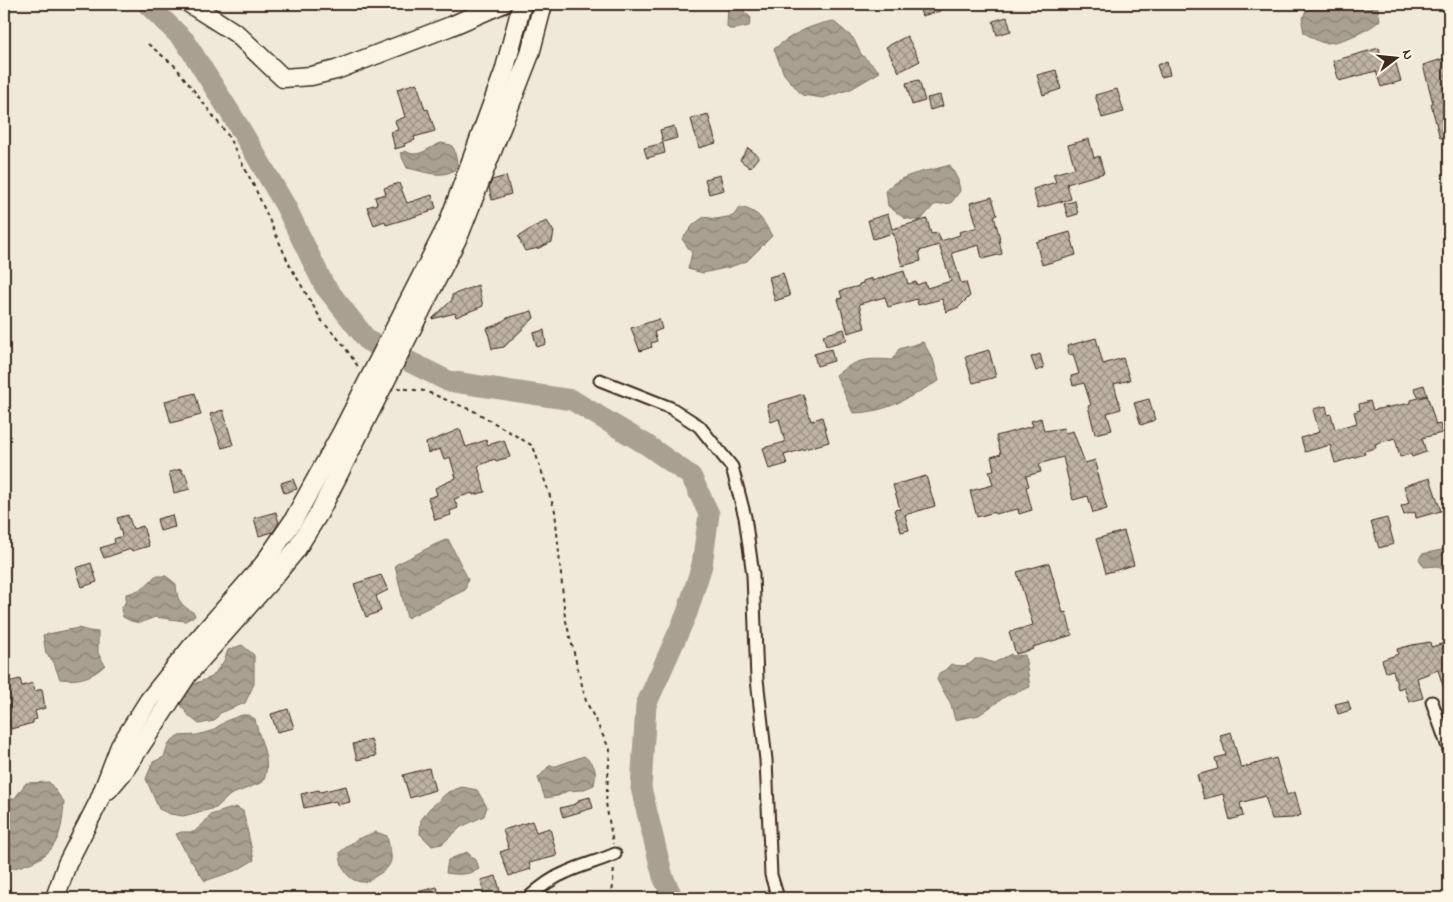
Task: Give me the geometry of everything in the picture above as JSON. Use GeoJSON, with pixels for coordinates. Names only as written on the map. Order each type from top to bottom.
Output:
{"type":"FeatureCollection","features":[{"type":"Feature","properties":{"kind":"main road"},"geometry":{"type":"LineString","coordinates":[[190,4],[237,34],[283,78],[311,76],[336,70],[451,26],[502,4]]}},
{"type":"Feature","properties":{"kind":"main road"},"geometry":{"type":"LineString","coordinates":[[417,302],[504,72],[522,4]]}},
{"type":"Feature","properties":{"kind":"main road"},"geometry":{"type":"LineString","coordinates":[[55,898],[67,864],[99,801],[120,746],[149,700],[189,650],[263,565],[293,521],[342,432],[377,378],[417,302],[460,234],[530,54],[543,4]]}},
{"type":"Feature","properties":{"kind":"street"},"geometry":{"type":"LineString","coordinates":[[600,380],[671,408],[698,426],[732,467],[745,517],[753,575],[757,678],[766,760],[771,875],[778,898]]}},
{"type":"Feature","properties":{"kind":"street"},"geometry":{"type":"LineString","coordinates":[[1432,702],[1449,750]]}},
{"type":"Feature","properties":{"kind":"street"},"geometry":{"type":"LineString","coordinates":[[528,898],[541,887],[566,872],[596,863],[614,854]]}},
{"type":"Feature","properties":{"kind":"path"},"geometry":{"type":"LineString","coordinates":[[148,44],[175,66],[227,134],[255,188],[289,264],[322,321],[342,343],[359,369],[377,378],[425,391],[476,412],[533,446],[555,511],[567,626],[586,700],[610,750],[606,803],[614,854],[612,898]]}},
{"type":"Feature","properties":{"kind":"water"},"geometry":{"type":"Polygon","coordinates":[[[724,4],[744,4],[744,11],[751,18],[749,26],[729,29],[727,26],[728,5],[724,4]]]}},
{"type":"Feature","properties":{"kind":"water"},"geometry":{"type":"Polygon","coordinates":[[[1321,4],[1377,4],[1380,20],[1370,28],[1355,35],[1339,41],[1323,43],[1304,33],[1302,22],[1305,12],[1321,4]]]}},
{"type":"Feature","properties":{"kind":"water"},"geometry":{"type":"Polygon","coordinates":[[[833,21],[853,38],[861,54],[880,72],[851,89],[823,98],[802,95],[784,74],[774,49],[802,31],[833,21]]]}},
{"type":"Feature","properties":{"kind":"water"},"geometry":{"type":"Polygon","coordinates":[[[441,143],[451,145],[454,149],[458,167],[446,173],[433,174],[407,168],[400,153],[406,151],[415,154],[441,143]]]}},
{"type":"Feature","properties":{"kind":"water"},"geometry":{"type":"Polygon","coordinates":[[[950,165],[958,180],[960,191],[951,203],[934,205],[920,221],[904,218],[888,206],[886,190],[900,179],[950,165]]]}},
{"type":"Feature","properties":{"kind":"water"},"geometry":{"type":"Polygon","coordinates":[[[740,207],[752,211],[760,217],[772,236],[747,261],[703,273],[688,269],[692,253],[682,239],[694,224],[704,217],[716,219],[733,216],[740,207]]]}},
{"type":"Feature","properties":{"kind":"water"},"geometry":{"type":"Polygon","coordinates":[[[923,342],[933,359],[939,381],[888,407],[853,413],[836,375],[862,361],[876,359],[892,360],[899,349],[923,342]]]}},
{"type":"Feature","properties":{"kind":"water"},"geometry":{"type":"Polygon","coordinates":[[[448,539],[468,579],[465,590],[407,618],[395,565],[448,539]]]}},
{"type":"Feature","properties":{"kind":"water"},"geometry":{"type":"Polygon","coordinates":[[[1449,546],[1449,584],[1444,570],[1437,566],[1424,567],[1419,559],[1422,554],[1441,550],[1449,546]]]}},
{"type":"Feature","properties":{"kind":"water"},"geometry":{"type":"Polygon","coordinates":[[[155,576],[166,576],[176,584],[180,602],[194,613],[195,616],[185,621],[155,617],[140,623],[123,617],[121,609],[126,601],[126,594],[142,588],[155,576]]]}},
{"type":"Feature","properties":{"kind":"water"},"geometry":{"type":"Polygon","coordinates":[[[78,628],[98,632],[98,653],[105,665],[95,673],[84,678],[60,679],[53,661],[46,654],[43,635],[78,628]]]}},
{"type":"Feature","properties":{"kind":"water"},"geometry":{"type":"Polygon","coordinates":[[[242,645],[254,655],[254,684],[245,703],[220,713],[214,721],[199,724],[189,716],[178,701],[194,684],[212,677],[224,661],[228,650],[242,645]]]}},
{"type":"Feature","properties":{"kind":"water"},"geometry":{"type":"Polygon","coordinates":[[[1011,654],[1013,656],[1025,655],[1030,687],[1006,696],[979,715],[955,720],[951,704],[937,680],[939,673],[951,664],[964,666],[970,664],[975,659],[994,663],[1011,654]]]}},
{"type":"Feature","properties":{"kind":"water"},"geometry":{"type":"Polygon","coordinates":[[[242,715],[249,715],[255,719],[267,766],[263,782],[230,795],[216,808],[183,816],[170,814],[159,809],[146,779],[153,762],[164,757],[169,743],[177,736],[197,735],[211,731],[228,720],[242,715]]]}},
{"type":"Feature","properties":{"kind":"water"},"geometry":{"type":"Polygon","coordinates":[[[584,756],[595,769],[594,785],[582,790],[567,791],[558,796],[545,798],[538,778],[549,766],[556,766],[584,756]]]}},
{"type":"Feature","properties":{"kind":"water"},"geometry":{"type":"Polygon","coordinates":[[[49,782],[64,802],[60,832],[52,848],[37,860],[18,867],[4,869],[4,801],[15,798],[26,783],[49,782]]]}},
{"type":"Feature","properties":{"kind":"water"},"geometry":{"type":"Polygon","coordinates":[[[462,787],[477,790],[487,807],[484,816],[461,827],[442,844],[432,846],[420,834],[421,820],[429,809],[448,792],[462,787]]]}},
{"type":"Feature","properties":{"kind":"water"},"geometry":{"type":"Polygon","coordinates":[[[236,807],[243,811],[254,860],[237,870],[205,881],[187,855],[176,834],[194,832],[210,815],[236,807]]]}},
{"type":"Feature","properties":{"kind":"water"},"geometry":{"type":"Polygon","coordinates":[[[376,832],[387,836],[391,860],[383,872],[365,882],[359,882],[346,873],[340,858],[340,852],[357,839],[376,832]]]}},
{"type":"Feature","properties":{"kind":"water"},"geometry":{"type":"Polygon","coordinates":[[[467,852],[477,862],[479,869],[463,874],[446,873],[448,860],[467,852]]]}},
{"type":"Feature","properties":{"kind":"building"},"geometry":{"type":"Polygon","coordinates":[[[918,4],[937,4],[940,11],[922,16],[918,4]]]}},
{"type":"Feature","properties":{"kind":"building"},"geometry":{"type":"Polygon","coordinates":[[[1007,17],[1011,31],[997,35],[993,21],[1007,17]]]}},
{"type":"Feature","properties":{"kind":"building"},"geometry":{"type":"Polygon","coordinates":[[[907,36],[920,61],[899,72],[886,47],[907,36]]]}},
{"type":"Feature","properties":{"kind":"building"},"geometry":{"type":"Polygon","coordinates":[[[1379,48],[1383,63],[1395,60],[1401,81],[1381,87],[1376,71],[1339,81],[1333,61],[1379,48]]]}},
{"type":"Feature","properties":{"kind":"building"},"geometry":{"type":"Polygon","coordinates":[[[1449,57],[1449,136],[1440,138],[1423,65],[1449,57]]]}},
{"type":"Feature","properties":{"kind":"building"},"geometry":{"type":"Polygon","coordinates":[[[1167,62],[1170,75],[1161,77],[1157,65],[1167,62]]]}},
{"type":"Feature","properties":{"kind":"building"},"geometry":{"type":"Polygon","coordinates":[[[1056,70],[1061,89],[1043,95],[1037,75],[1056,70]]]}},
{"type":"Feature","properties":{"kind":"building"},"geometry":{"type":"Polygon","coordinates":[[[919,80],[925,101],[912,105],[906,83],[919,80]]]}},
{"type":"Feature","properties":{"kind":"building"},"geometry":{"type":"Polygon","coordinates":[[[417,83],[425,110],[428,109],[435,131],[414,137],[415,140],[395,149],[391,132],[398,130],[395,121],[405,117],[397,89],[417,83]]]}},
{"type":"Feature","properties":{"kind":"building"},"geometry":{"type":"Polygon","coordinates":[[[1117,89],[1124,112],[1102,118],[1095,95],[1117,89]]]}},
{"type":"Feature","properties":{"kind":"building"},"geometry":{"type":"Polygon","coordinates":[[[940,95],[943,106],[930,110],[927,98],[940,95]]]}},
{"type":"Feature","properties":{"kind":"building"},"geometry":{"type":"Polygon","coordinates":[[[708,114],[716,143],[699,148],[691,119],[708,114]]]}},
{"type":"Feature","properties":{"kind":"building"},"geometry":{"type":"Polygon","coordinates":[[[674,126],[677,138],[663,142],[660,130],[674,126]]]}},
{"type":"Feature","properties":{"kind":"building"},"geometry":{"type":"Polygon","coordinates":[[[1089,139],[1094,158],[1099,156],[1104,173],[1067,184],[1071,199],[1038,208],[1033,189],[1056,182],[1053,174],[1075,168],[1068,145],[1089,139]]]}},
{"type":"Feature","properties":{"kind":"building"},"geometry":{"type":"Polygon","coordinates":[[[663,143],[665,153],[647,158],[644,148],[663,143]]]}},
{"type":"Feature","properties":{"kind":"building"},"geometry":{"type":"Polygon","coordinates":[[[748,148],[759,156],[750,168],[740,160],[748,148]]]}},
{"type":"Feature","properties":{"kind":"building"},"geometry":{"type":"Polygon","coordinates":[[[720,175],[724,190],[709,194],[705,179],[720,175]]]}},
{"type":"Feature","properties":{"kind":"building"},"geometry":{"type":"Polygon","coordinates":[[[506,176],[511,194],[492,200],[489,188],[492,180],[506,176]]]}},
{"type":"Feature","properties":{"kind":"building"},"geometry":{"type":"Polygon","coordinates":[[[399,183],[407,203],[432,195],[436,208],[430,212],[386,225],[385,221],[374,225],[367,207],[377,204],[375,197],[386,194],[384,188],[399,183]]]}},
{"type":"Feature","properties":{"kind":"building"},"geometry":{"type":"Polygon","coordinates":[[[992,197],[997,215],[994,216],[1002,254],[982,259],[979,245],[952,253],[961,283],[966,282],[970,296],[959,307],[946,312],[942,299],[918,305],[917,299],[888,307],[885,297],[859,304],[865,328],[848,333],[838,299],[842,298],[840,291],[859,286],[863,281],[872,278],[872,281],[904,271],[908,284],[916,282],[917,285],[925,282],[927,288],[951,281],[939,245],[919,251],[921,261],[902,266],[893,233],[873,239],[868,220],[888,214],[892,229],[927,219],[931,234],[938,233],[941,241],[960,235],[959,232],[975,228],[977,226],[970,203],[992,197]]]}},
{"type":"Feature","properties":{"kind":"building"},"geometry":{"type":"Polygon","coordinates":[[[1075,201],[1078,214],[1068,217],[1064,204],[1075,201]]]}},
{"type":"Feature","properties":{"kind":"building"},"geometry":{"type":"Polygon","coordinates":[[[547,221],[554,232],[552,242],[539,248],[525,251],[518,237],[533,227],[547,221]]]}},
{"type":"Feature","properties":{"kind":"building"},"geometry":{"type":"Polygon","coordinates":[[[1070,232],[1076,255],[1042,265],[1036,242],[1070,232]]]}},
{"type":"Feature","properties":{"kind":"building"},"geometry":{"type":"Polygon","coordinates":[[[783,273],[790,296],[775,301],[769,277],[783,273]]]}},
{"type":"Feature","properties":{"kind":"building"},"geometry":{"type":"Polygon","coordinates":[[[478,285],[483,306],[456,317],[455,313],[432,319],[452,300],[452,295],[478,285]]]}},
{"type":"Feature","properties":{"kind":"building"},"geometry":{"type":"Polygon","coordinates":[[[532,311],[534,318],[504,347],[492,349],[487,328],[497,325],[507,318],[532,311]]]}},
{"type":"Feature","properties":{"kind":"building"},"geometry":{"type":"Polygon","coordinates":[[[659,319],[662,329],[654,332],[657,341],[651,343],[652,347],[640,351],[631,328],[659,319]]]}},
{"type":"Feature","properties":{"kind":"building"},"geometry":{"type":"Polygon","coordinates":[[[844,329],[847,340],[826,346],[823,335],[844,329]]]}},
{"type":"Feature","properties":{"kind":"building"},"geometry":{"type":"Polygon","coordinates":[[[544,330],[546,344],[537,347],[533,333],[544,330]]]}},
{"type":"Feature","properties":{"kind":"building"},"geometry":{"type":"Polygon","coordinates":[[[1096,338],[1103,364],[1123,358],[1130,380],[1114,384],[1121,409],[1107,413],[1112,430],[1095,434],[1088,406],[1091,405],[1084,383],[1073,386],[1071,376],[1079,374],[1073,354],[1069,355],[1067,346],[1096,338]]]}},
{"type":"Feature","properties":{"kind":"building"},"geometry":{"type":"Polygon","coordinates":[[[831,349],[834,361],[817,366],[814,354],[831,349]]]}},
{"type":"Feature","properties":{"kind":"building"},"geometry":{"type":"Polygon","coordinates":[[[989,350],[996,377],[973,383],[965,357],[989,350]]]}},
{"type":"Feature","properties":{"kind":"building"},"geometry":{"type":"Polygon","coordinates":[[[1040,354],[1044,368],[1036,371],[1031,357],[1040,354]]]}},
{"type":"Feature","properties":{"kind":"building"},"geometry":{"type":"Polygon","coordinates":[[[1424,385],[1436,425],[1440,424],[1442,433],[1422,438],[1426,452],[1412,457],[1411,454],[1400,457],[1395,438],[1375,444],[1376,448],[1364,451],[1365,454],[1335,463],[1330,445],[1305,452],[1301,438],[1319,432],[1313,409],[1326,406],[1328,415],[1331,414],[1335,429],[1357,423],[1354,412],[1360,410],[1359,404],[1370,401],[1373,410],[1411,403],[1411,400],[1427,396],[1418,396],[1414,388],[1424,385]]]}},
{"type":"Feature","properties":{"kind":"building"},"geometry":{"type":"Polygon","coordinates":[[[195,393],[201,415],[171,423],[165,401],[195,393]]]}},
{"type":"Feature","properties":{"kind":"building"},"geometry":{"type":"Polygon","coordinates":[[[803,394],[811,421],[822,417],[829,442],[784,455],[787,464],[769,469],[763,448],[785,442],[779,419],[771,422],[767,405],[803,394]]]}},
{"type":"Feature","properties":{"kind":"building"},"geometry":{"type":"Polygon","coordinates":[[[1149,399],[1155,420],[1141,425],[1134,403],[1149,399]]]}},
{"type":"Feature","properties":{"kind":"building"},"geometry":{"type":"Polygon","coordinates":[[[223,410],[233,445],[222,448],[210,414],[223,410]]]}},
{"type":"Feature","properties":{"kind":"building"},"geometry":{"type":"Polygon","coordinates":[[[1041,418],[1044,431],[1064,428],[1065,433],[1073,431],[1085,463],[1095,460],[1107,509],[1093,513],[1088,496],[1073,500],[1063,457],[1039,464],[1041,472],[1026,476],[1029,486],[1026,487],[1032,510],[1019,514],[1018,509],[977,517],[970,491],[993,485],[989,471],[994,470],[991,457],[1001,454],[996,436],[1033,426],[1031,421],[1041,418]]]}},
{"type":"Feature","properties":{"kind":"building"},"geometry":{"type":"Polygon","coordinates":[[[460,429],[466,447],[486,440],[488,445],[504,440],[510,457],[496,461],[495,459],[478,466],[485,492],[473,495],[472,493],[454,499],[458,508],[450,511],[451,515],[435,520],[428,498],[437,495],[435,488],[456,478],[450,457],[444,460],[440,449],[428,453],[426,443],[460,429]]]}},
{"type":"Feature","properties":{"kind":"building"},"geometry":{"type":"Polygon","coordinates":[[[181,469],[183,474],[185,473],[190,489],[174,493],[169,472],[181,469]]]}},
{"type":"Feature","properties":{"kind":"building"},"geometry":{"type":"Polygon","coordinates":[[[926,476],[935,506],[905,515],[909,530],[901,532],[894,510],[900,509],[893,485],[926,476]]]}},
{"type":"Feature","properties":{"kind":"building"},"geometry":{"type":"Polygon","coordinates":[[[1430,478],[1441,511],[1416,518],[1415,512],[1404,515],[1401,506],[1409,503],[1404,486],[1430,478]]]}},
{"type":"Feature","properties":{"kind":"building"},"geometry":{"type":"Polygon","coordinates":[[[293,479],[297,489],[284,493],[281,483],[293,479]]]}},
{"type":"Feature","properties":{"kind":"building"},"geometry":{"type":"Polygon","coordinates":[[[276,512],[279,523],[273,532],[259,536],[254,518],[276,512]]]}},
{"type":"Feature","properties":{"kind":"building"},"geometry":{"type":"Polygon","coordinates":[[[128,515],[133,529],[143,526],[149,546],[132,551],[131,549],[104,558],[100,548],[115,543],[114,539],[122,536],[117,518],[128,515]]]}},
{"type":"Feature","properties":{"kind":"building"},"geometry":{"type":"Polygon","coordinates":[[[172,515],[175,527],[160,531],[157,519],[172,515]]]}},
{"type":"Feature","properties":{"kind":"building"},"geometry":{"type":"Polygon","coordinates":[[[1387,518],[1394,544],[1379,548],[1371,522],[1387,518]]]}},
{"type":"Feature","properties":{"kind":"building"},"geometry":{"type":"Polygon","coordinates":[[[1124,531],[1134,565],[1106,573],[1096,539],[1124,531]]]}},
{"type":"Feature","properties":{"kind":"building"},"geometry":{"type":"Polygon","coordinates":[[[91,563],[97,582],[82,587],[76,568],[91,563]]]}},
{"type":"Feature","properties":{"kind":"building"},"geometry":{"type":"Polygon","coordinates":[[[1049,563],[1063,613],[1066,612],[1072,635],[1016,654],[1009,632],[1033,625],[1017,572],[1049,563]]]}},
{"type":"Feature","properties":{"kind":"building"},"geometry":{"type":"Polygon","coordinates":[[[381,575],[388,590],[376,596],[381,611],[366,617],[354,584],[381,575]]]}},
{"type":"Feature","properties":{"kind":"building"},"geometry":{"type":"Polygon","coordinates":[[[1430,642],[1431,647],[1448,642],[1449,698],[1447,698],[1438,670],[1417,678],[1423,698],[1409,702],[1404,687],[1398,689],[1393,670],[1386,672],[1382,660],[1398,654],[1397,649],[1430,642]]]}},
{"type":"Feature","properties":{"kind":"building"},"geometry":{"type":"Polygon","coordinates":[[[20,679],[22,686],[33,683],[35,691],[42,689],[45,708],[35,711],[37,719],[33,720],[33,723],[11,729],[4,708],[4,683],[20,679]]]}},
{"type":"Feature","properties":{"kind":"building"},"geometry":{"type":"Polygon","coordinates":[[[1348,701],[1351,710],[1338,714],[1335,704],[1348,701]]]}},
{"type":"Feature","properties":{"kind":"building"},"geometry":{"type":"Polygon","coordinates":[[[288,709],[294,728],[277,732],[271,714],[288,709]]]}},
{"type":"Feature","properties":{"kind":"building"},"geometry":{"type":"Polygon","coordinates":[[[1231,732],[1241,768],[1276,758],[1287,795],[1295,792],[1301,815],[1293,818],[1272,819],[1265,796],[1240,803],[1243,816],[1230,820],[1223,794],[1204,799],[1197,775],[1218,769],[1215,758],[1226,755],[1220,735],[1231,732]]]}},
{"type":"Feature","properties":{"kind":"building"},"geometry":{"type":"Polygon","coordinates":[[[371,739],[376,756],[357,760],[353,744],[371,739]]]}},
{"type":"Feature","properties":{"kind":"building"},"geometry":{"type":"Polygon","coordinates":[[[429,768],[435,790],[410,798],[403,775],[429,768]]]}},
{"type":"Feature","properties":{"kind":"building"},"geometry":{"type":"Polygon","coordinates":[[[346,786],[350,802],[337,805],[336,801],[304,808],[301,794],[346,786]]]}},
{"type":"Feature","properties":{"kind":"building"},"geometry":{"type":"Polygon","coordinates":[[[590,797],[593,808],[563,817],[560,808],[590,797]]]}},
{"type":"Feature","properties":{"kind":"building"},"geometry":{"type":"Polygon","coordinates":[[[532,821],[536,832],[550,828],[557,856],[529,863],[531,869],[509,876],[500,852],[509,849],[503,830],[532,821]]]}},
{"type":"Feature","properties":{"kind":"building"},"geometry":{"type":"Polygon","coordinates":[[[496,876],[500,891],[495,893],[497,898],[485,898],[481,880],[496,876]]]}},
{"type":"Feature","properties":{"kind":"building"},"geometry":{"type":"Polygon","coordinates":[[[437,887],[440,898],[405,898],[405,895],[437,887]]]}},
{"type":"Feature","properties":{"kind":"waterway"},"geometry":{"type":"LineString","coordinates":[[147,4],[185,41],[238,125],[285,205],[324,285],[368,341],[448,381],[572,400],[647,445],[691,476],[709,514],[702,565],[687,613],[646,705],[641,788],[663,877],[673,898]]}}]}
